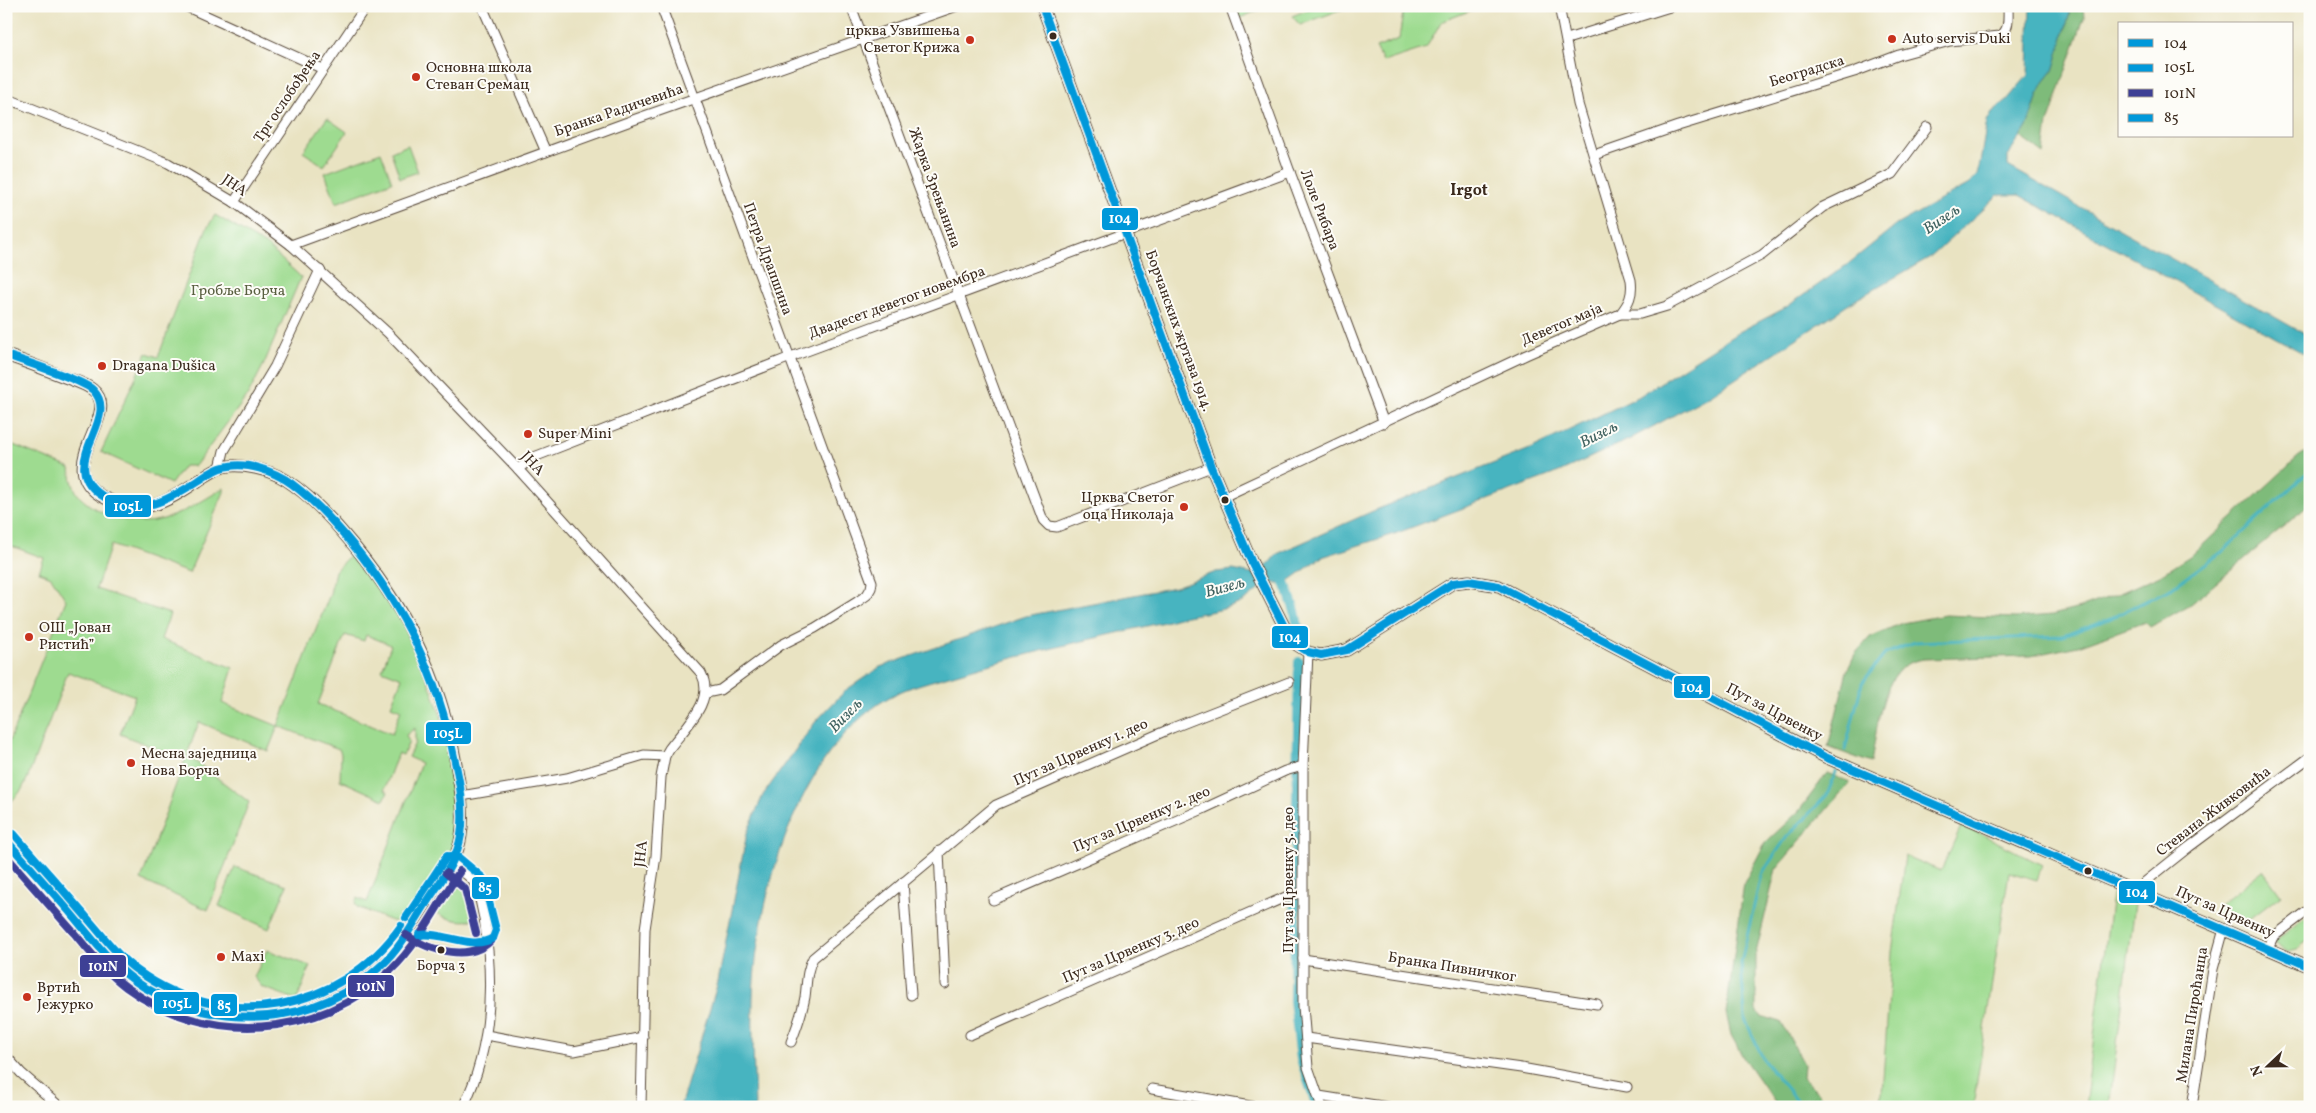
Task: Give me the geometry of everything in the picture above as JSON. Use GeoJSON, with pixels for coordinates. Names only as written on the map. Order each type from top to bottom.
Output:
{"type":"FeatureCollection","features":[{"type":"Feature","properties":{"kind":"street"},"geometry":{"type":"LineString","coordinates":[[185,6],[323,70]]}},
{"type":"Feature","properties":{"kind":"street","name":"Трг ослобођења"},"geometry":{"type":"LineString","coordinates":[[234,202],[366,6]]}},
{"type":"Feature","properties":{"kind":"street"},"geometry":{"type":"LineString","coordinates":[[482,6],[546,152]]}},
{"type":"Feature","properties":{"kind":"street","name":"Петра Драпшина"},"geometry":{"type":"LineString","coordinates":[[661,6],[788,358],[870,576],[871,588],[867,595],[857,602],[815,628],[787,641],[720,690],[706,693]]}},
{"type":"Feature","properties":{"kind":"street","name":"Жарка Зрењанина"},"geometry":{"type":"LineString","coordinates":[[851,6],[1043,520],[1049,526],[1057,527],[1212,467]]}},
{"type":"Feature","properties":{"kind":"street","name":"Бранка Радичевића"},"geometry":{"type":"LineString","coordinates":[[291,245],[957,6]]}},
{"type":"Feature","properties":{"kind":"street","name":"Борчанских жртава 1914."},"geometry":{"type":"LineString","coordinates":[[1042,6],[1224,497],[1263,588],[1289,636],[1297,645],[1308,652]]}},
{"type":"Feature","properties":{"kind":"street","name":"Лоле Рибара"},"geometry":{"type":"LineString","coordinates":[[1230,6],[1384,423]]}},
{"type":"Feature","properties":{"kind":"street","name":"Деветог маја"},"geometry":{"type":"LineString","coordinates":[[1224,497],[1384,423],[1526,354],[1620,314],[1629,302],[1632,288],[1578,104],[1570,66],[1567,39],[1559,6]]}},
{"type":"Feature","properties":{"kind":"street"},"geometry":{"type":"LineString","coordinates":[[1567,39],[1673,6]]}},
{"type":"Feature","properties":{"kind":"street","name":"Београдска"},"geometry":{"type":"LineString","coordinates":[[1594,155],[1678,126],[1854,72],[1899,55],[1950,41],[2000,36],[2006,28],[2008,6]]}},
{"type":"Feature","properties":{"kind":"street","name":"ЈНА"},"geometry":{"type":"LineString","coordinates":[[6,98],[168,163],[234,202],[291,245],[388,333],[518,469],[696,665],[703,677],[706,693],[698,711],[665,756],[661,777],[656,856],[645,930],[641,1107]]}},
{"type":"Feature","properties":{"kind":"street"},"geometry":{"type":"LineString","coordinates":[[1620,314],[1640,314],[1667,306],[1762,255],[1831,203],[1886,179],[1898,168],[1927,127]]}},
{"type":"Feature","properties":{"kind":"street","name":"Двадесет деветог новембра"},"geometry":{"type":"LineString","coordinates":[[518,469],[534,457],[788,358],[1290,172]]}},
{"type":"Feature","properties":{"kind":"street"},"geometry":{"type":"LineString","coordinates":[[220,468],[224,451],[275,366],[320,270]]}},
{"type":"Feature","properties":{"kind":"street"},"geometry":{"type":"LineString","coordinates":[[6,354],[80,383],[97,393],[100,400],[100,410],[86,453],[83,474],[92,489],[108,500],[133,507],[159,504],[168,501],[220,468],[235,466],[264,471],[285,479],[325,512],[382,582],[405,617],[428,663],[448,725],[461,796],[462,832],[452,865],[395,950],[384,963],[358,985],[323,1004],[288,1015],[258,1019],[232,1018],[182,1006],[132,979],[104,952],[6,840]]}},
{"type":"Feature","properties":{"kind":"street","name":"Пут за Црвенку"},"geometry":{"type":"LineString","coordinates":[[1308,652],[1321,654],[1348,650],[1453,583],[1469,581],[1499,586],[1825,757],[2310,967]]}},
{"type":"Feature","properties":{"kind":"street","name":"Пут за Црвенку 5. део"},"geometry":{"type":"LineString","coordinates":[[1308,652],[1298,767],[1303,959],[1308,1067],[1322,1107]]}},
{"type":"Feature","properties":{"kind":"street","name":"Пут за Црвенку 1. део"},"geometry":{"type":"LineString","coordinates":[[791,1042],[800,1018],[807,975],[813,958],[996,805],[1172,728],[1289,682]]}},
{"type":"Feature","properties":{"kind":"street"},"geometry":{"type":"LineString","coordinates":[[461,796],[568,778],[644,755],[665,756]]}},
{"type":"Feature","properties":{"kind":"street","name":"Стевана Живковића"},"geometry":{"type":"LineString","coordinates":[[2139,892],[2145,882],[2310,757]]}},
{"type":"Feature","properties":{"kind":"street","name":"Пут за Црвенку 2. део"},"geometry":{"type":"LineString","coordinates":[[993,900],[1298,767]]}},
{"type":"Feature","properties":{"kind":"street"},"geometry":{"type":"LineString","coordinates":[[939,851],[945,984]]}},
{"type":"Feature","properties":{"kind":"street"},"geometry":{"type":"LineString","coordinates":[[452,865],[474,883],[481,905],[490,971],[486,1035],[475,1076],[463,1107]]}},
{"type":"Feature","properties":{"kind":"street"},"geometry":{"type":"LineString","coordinates":[[903,882],[911,995]]}},
{"type":"Feature","properties":{"kind":"street","name":"Пут за Црвенку 3. део"},"geometry":{"type":"LineString","coordinates":[[970,1036],[1290,895],[1302,893]]}},
{"type":"Feature","properties":{"kind":"street"},"geometry":{"type":"LineString","coordinates":[[2268,948],[2273,937],[2310,909]]}},
{"type":"Feature","properties":{"kind":"street","name":"Милана Пироћанца"},"geometry":{"type":"LineString","coordinates":[[2192,1107],[2213,969],[2224,929]]}},
{"type":"Feature","properties":{"kind":"street","name":"Бранка Пивничког"},"geometry":{"type":"LineString","coordinates":[[1303,959],[1597,1004]]}},
{"type":"Feature","properties":{"kind":"street"},"geometry":{"type":"LineString","coordinates":[[486,1035],[574,1050],[642,1037]]}},
{"type":"Feature","properties":{"kind":"street"},"geometry":{"type":"LineString","coordinates":[[1306,1038],[1521,1068],[1626,1087]]}},
{"type":"Feature","properties":{"kind":"street"},"geometry":{"type":"LineString","coordinates":[[6,1056],[21,1073],[60,1107]]}},
{"type":"Feature","properties":{"kind":"street"},"geometry":{"type":"LineString","coordinates":[[1152,1089],[1256,1107]]}},
{"type":"Feature","properties":{"kind":"street"},"geometry":{"type":"LineString","coordinates":[[1319,1096],[1388,1107]]}},
{"type":"Feature","properties":{"kind":"green space"},"geometry":{"type":"Polygon","coordinates":[[[1230,6],[1269,6],[1235,20],[1230,6]]]}},
{"type":"Feature","properties":{"kind":"green space"},"geometry":{"type":"Polygon","coordinates":[[[1317,6],[1351,6],[1300,25],[1292,16],[1317,6]]]}},
{"type":"Feature","properties":{"kind":"green space"},"geometry":{"type":"Polygon","coordinates":[[[1404,6],[1482,6],[1441,22],[1426,48],[1383,62],[1376,48],[1399,39],[1404,6]]]}},
{"type":"Feature","properties":{"kind":"green space"},"geometry":{"type":"Polygon","coordinates":[[[2069,6],[2083,6],[2084,18],[2048,123],[2044,154],[2021,137],[2027,127],[2041,86],[2053,71],[2069,16],[2069,6]]]}},
{"type":"Feature","properties":{"kind":"green space"},"geometry":{"type":"Polygon","coordinates":[[[327,118],[347,132],[324,166],[303,152],[327,118]]]}},
{"type":"Feature","properties":{"kind":"green space"},"geometry":{"type":"Polygon","coordinates":[[[408,145],[418,172],[400,178],[391,152],[408,145]]]}},
{"type":"Feature","properties":{"kind":"green space"},"geometry":{"type":"Polygon","coordinates":[[[381,152],[392,182],[336,203],[325,173],[381,152]]]}},
{"type":"Feature","properties":{"kind":"green space","name":"Гробље Борча"},"geometry":{"type":"Polygon","coordinates":[[[215,215],[266,245],[301,277],[264,364],[248,395],[195,466],[184,466],[171,484],[101,452],[147,353],[158,357],[206,230],[215,215]]]}},
{"type":"Feature","properties":{"kind":"green space"},"geometry":{"type":"Polygon","coordinates":[[[6,442],[70,468],[74,487],[80,497],[105,514],[125,520],[146,522],[164,519],[191,508],[224,488],[224,492],[189,573],[111,545],[96,589],[170,614],[161,639],[233,668],[222,703],[278,726],[268,751],[199,722],[187,755],[249,802],[208,910],[141,880],[185,760],[120,734],[135,696],[68,672],[28,777],[21,791],[8,805],[6,804],[6,749],[66,600],[51,577],[39,572],[44,558],[6,544],[6,442]]]}},
{"type":"Feature","properties":{"kind":"green space"},"geometry":{"type":"Polygon","coordinates":[[[2310,449],[2310,504],[2191,604],[2150,627],[2145,622],[2078,646],[2030,656],[1924,659],[1911,662],[1900,670],[1892,680],[1886,693],[1881,708],[1871,763],[1828,747],[1847,671],[1855,654],[1870,637],[1902,623],[1945,615],[2015,618],[2052,615],[2080,608],[2120,593],[2160,575],[2193,554],[2298,457],[2310,449]]]}},
{"type":"Feature","properties":{"kind":"green space"},"geometry":{"type":"Polygon","coordinates":[[[356,548],[405,617],[454,752],[460,841],[414,922],[391,921],[357,907],[355,903],[357,898],[367,902],[421,763],[408,757],[415,743],[415,728],[406,735],[409,742],[403,755],[398,753],[384,790],[388,792],[384,800],[340,780],[341,754],[339,749],[278,726],[330,594],[335,571],[356,548]],[[345,635],[318,704],[392,734],[401,710],[391,706],[402,678],[382,670],[391,645],[366,635],[364,641],[345,635]]]}},
{"type":"Feature","properties":{"kind":"green space"},"geometry":{"type":"Polygon","coordinates":[[[1827,773],[1850,782],[1776,869],[1756,953],[1756,1010],[1761,1016],[1781,1022],[1804,1064],[1803,1078],[1832,1107],[1778,1107],[1744,1059],[1731,1035],[1726,1013],[1744,883],[1765,843],[1799,811],[1827,773]]]}},
{"type":"Feature","properties":{"kind":"green space"},"geometry":{"type":"Polygon","coordinates":[[[1962,824],[2042,865],[2037,880],[2009,872],[1973,1107],[1876,1107],[1882,1093],[1892,952],[1905,856],[1941,871],[1962,824]]]}},
{"type":"Feature","properties":{"kind":"green space"},"geometry":{"type":"Polygon","coordinates":[[[235,867],[287,885],[269,929],[219,906],[235,867]]]}},
{"type":"Feature","properties":{"kind":"green space"},"geometry":{"type":"Polygon","coordinates":[[[2263,870],[2281,895],[2241,926],[2214,913],[2218,906],[2263,870]]]}},
{"type":"Feature","properties":{"kind":"green space"},"geometry":{"type":"Polygon","coordinates":[[[454,886],[465,889],[471,896],[476,916],[472,920],[452,919],[434,910],[435,902],[440,895],[454,886]]]}},
{"type":"Feature","properties":{"kind":"green space"},"geometry":{"type":"Polygon","coordinates":[[[2112,894],[2135,904],[2109,1107],[2085,1107],[2112,894]]]}},
{"type":"Feature","properties":{"kind":"green space"},"geometry":{"type":"Polygon","coordinates":[[[2310,913],[2310,939],[2297,949],[2289,951],[2273,943],[2310,913]]]}},
{"type":"Feature","properties":{"kind":"green space"},"geometry":{"type":"Polygon","coordinates":[[[267,950],[310,966],[297,1000],[262,987],[254,977],[267,950]]]}},
{"type":"Feature","properties":{"kind":"water","name":"Визељ"},"geometry":{"type":"Polygon","coordinates":[[[2030,6],[2069,6],[2069,16],[2053,71],[2041,86],[2027,127],[2008,156],[2008,166],[2310,337],[2310,357],[2019,195],[1998,195],[1932,256],[1857,299],[1711,395],[1630,439],[1559,472],[1397,533],[1322,557],[1289,581],[1266,583],[1246,600],[1230,607],[1009,659],[904,690],[888,698],[856,722],[829,753],[806,790],[788,830],[773,873],[756,958],[753,997],[755,1107],[680,1107],[718,982],[747,833],[763,795],[816,721],[846,690],[880,667],[1026,616],[1175,587],[1216,572],[1233,570],[1252,574],[1264,569],[1277,554],[1373,511],[1530,449],[1638,397],[1739,332],[1785,308],[1848,264],[1896,225],[1969,184],[1977,175],[1987,121],[1992,112],[2007,100],[2028,75],[2030,6]]]}},
{"type":"Feature","properties":{"kind":"waterway"},"geometry":{"type":"LineString","coordinates":[[1845,750],[1862,683],[1885,654],[1915,642],[2063,636],[2111,618],[2168,590],[2222,552],[2310,470]]}},
{"type":"Feature","properties":{"kind":"waterway"},"geometry":{"type":"LineString","coordinates":[[1281,571],[1295,611],[1299,632]]}},
{"type":"Feature","properties":{"kind":"waterway"},"geometry":{"type":"LineString","coordinates":[[1299,662],[1294,1000],[1301,1059],[1317,1107]]}},
{"type":"Feature","properties":{"kind":"waterway"},"geometry":{"type":"LineString","coordinates":[[1802,1107],[1764,1061],[1745,1019],[1741,963],[1761,875],[1786,838],[1827,795],[1836,772]]}},
{"type":"Feature","properties":{"kind":"transit line","name":"104"},"geometry":{"type":"LineString","coordinates":[[1042,6],[1211,467],[1252,563],[1289,636],[1297,645],[1308,652],[1321,655],[1347,650],[1453,583],[1469,581],[1499,586],[1825,757],[2310,967]]}},
{"type":"Feature","properties":{"kind":"transit line","name":"105L"},"geometry":{"type":"LineString","coordinates":[[6,355],[66,376],[93,390],[100,402],[100,415],[85,458],[85,472],[91,485],[106,498],[118,504],[130,506],[154,504],[187,488],[217,469],[232,465],[250,466],[268,471],[285,479],[309,498],[346,537],[371,569],[388,593],[417,645],[439,699],[456,766],[462,805],[461,835],[452,863],[406,936],[383,964],[357,985],[329,1000],[299,1011],[268,1016],[236,1016],[204,1012],[173,1002],[144,987],[122,971],[103,952],[6,840]]}},
{"type":"Feature","properties":{"kind":"transit line","name":"85"},"geometry":{"type":"LineString","coordinates":[[14,834],[124,960],[171,991],[207,1003],[243,1007],[279,1004],[314,995],[346,978],[376,955],[401,926]]}},
{"type":"Feature","properties":{"kind":"transit line","name":"101N"},"geometry":{"type":"LineString","coordinates":[[6,856],[98,962],[126,987],[157,1006],[191,1019],[226,1026],[262,1026],[297,1021],[331,1010],[362,993],[391,970],[411,947],[460,871]]}},
{"type":"Feature","properties":{"kind":"transit line","name":"85"},"geometry":{"type":"LineString","coordinates":[[406,918],[447,856],[458,857],[483,878],[496,930],[493,938],[485,941],[466,942],[437,936],[419,935]]}},
{"type":"Feature","properties":{"kind":"transit line","name":"101N"},"geometry":{"type":"LineString","coordinates":[[446,873],[465,889],[476,933]]}},
{"type":"Feature","properties":{"kind":"transit line","name":"101N"},"geometry":{"type":"LineString","coordinates":[[406,935],[426,946],[451,952],[474,950],[484,946],[493,938]]}},
{"type":"Feature","properties":{"kind":"place","name":"Auto servis Duki"},"geometry":{"type":"Point","coordinates":[1892,39]}},
{"type":"Feature","properties":{"kind":"place","name":"црква Узвишења Светог Крижа"},"geometry":{"type":"Point","coordinates":[970,40]}},
{"type":"Feature","properties":{"kind":"place","name":"Основна школа Стеван Сремац"},"geometry":{"type":"Point","coordinates":[416,77]}},
{"type":"Feature","properties":{"kind":"place","name":"Dragana Dušica"},"geometry":{"type":"Point","coordinates":[102,366]}},
{"type":"Feature","properties":{"kind":"place","name":"Super Mini"},"geometry":{"type":"Point","coordinates":[528,434]}},
{"type":"Feature","properties":{"kind":"place","name":"Црква Светог оца Николаја"},"geometry":{"type":"Point","coordinates":[1184,507]}},
{"type":"Feature","properties":{"kind":"place","name":"ОШ „Јован Ристић”"},"geometry":{"type":"Point","coordinates":[29,637]}},
{"type":"Feature","properties":{"kind":"place","name":"Месна заједница Нова Борча"},"geometry":{"type":"Point","coordinates":[131,763]}},
{"type":"Feature","properties":{"kind":"place","name":"Борча 3"},"geometry":{"type":"Point","coordinates":[441,950]}},
{"type":"Feature","properties":{"kind":"place","name":"Maxi"},"geometry":{"type":"Point","coordinates":[221,957]}},
{"type":"Feature","properties":{"kind":"place","name":"Вртић Јежурко"},"geometry":{"type":"Point","coordinates":[27,997]}},
{"type":"Feature","properties":{"kind":"district","name":"Irgot"},"geometry":{"type":"Point","coordinates":[1469,191]}}]}
